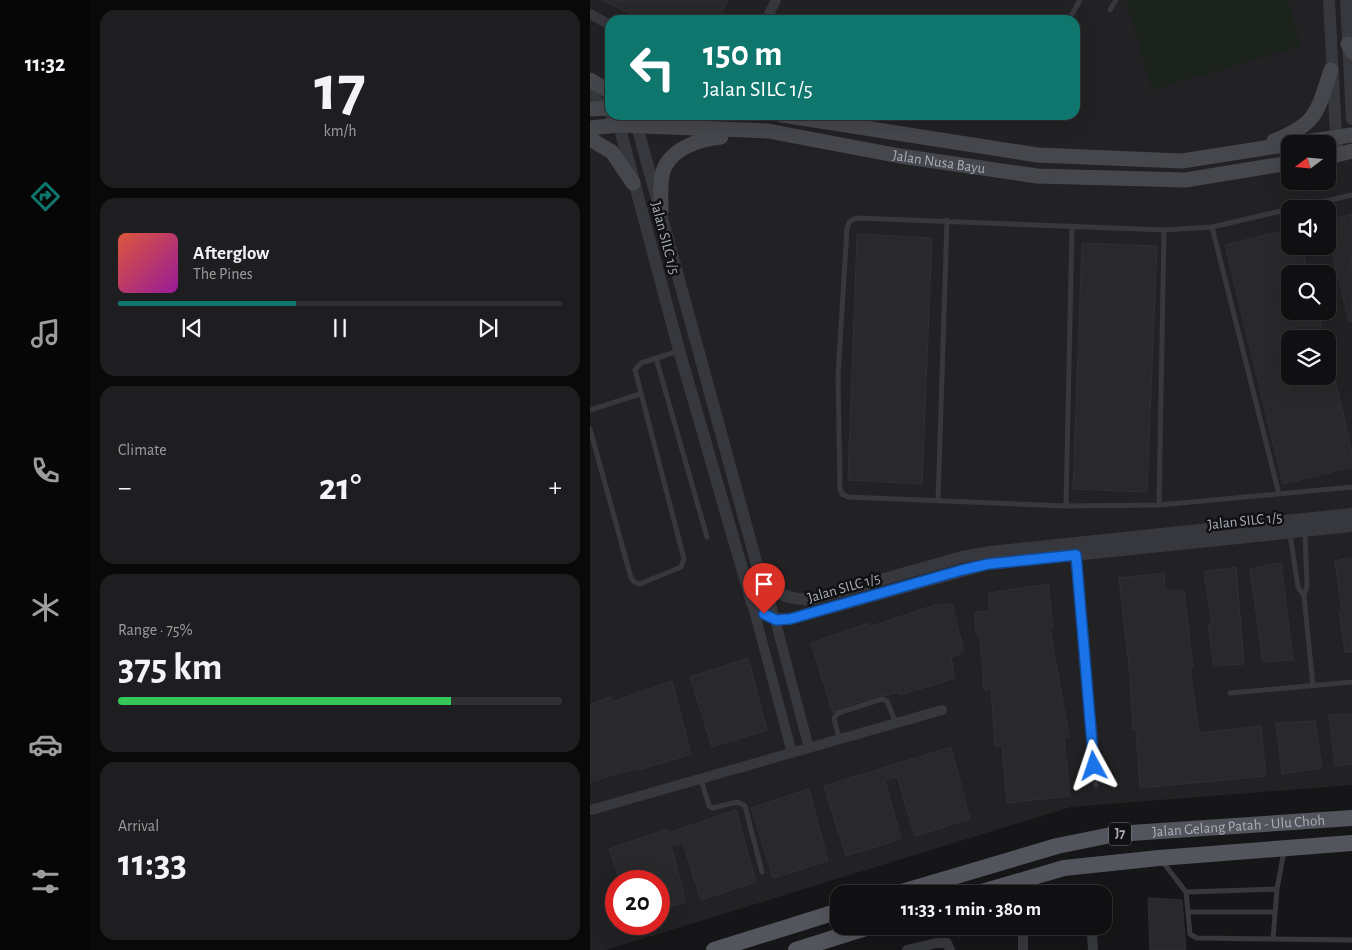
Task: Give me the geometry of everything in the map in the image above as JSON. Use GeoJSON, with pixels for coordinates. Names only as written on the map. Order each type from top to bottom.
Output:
{"type":"FeatureCollection","features":[{"type":"Feature","properties":{"kind":"main road"},"geometry":{"type":"LineString","coordinates":[[1254,150],[1295,133],[1317,114],[1331,70]]}},
{"type":"Feature","properties":{"kind":"main road"},"geometry":{"type":"LineString","coordinates":[[590,81],[605,89]]}},
{"type":"Feature","properties":{"kind":"main road","name":"Jalan Nusa Bayu"},"geometry":{"type":"LineString","coordinates":[[590,128],[605,118]]}},
{"type":"Feature","properties":{"kind":"main road","name":"Jalan Nusa Bayu"},"geometry":{"type":"LineString","coordinates":[[670,120],[768,132],[900,156],[1037,176],[1185,180],[1281,164]]}},
{"type":"Feature","properties":{"kind":"main road","name":"Jalan Nusa Bayu"},"geometry":{"type":"LineString","coordinates":[[815,120],[1036,154],[1182,160],[1281,146]]}},
{"type":"Feature","properties":{"kind":"main road"},"geometry":{"type":"LineString","coordinates":[[660,211],[662,174],[678,151],[702,139],[768,132]]}},
{"type":"Feature","properties":{"kind":"main road","name":"Jalan Nusa Bayu"},"geometry":{"type":"LineString","coordinates":[[1336,137],[1352,135]]}},
{"type":"Feature","properties":{"kind":"main road"},"geometry":{"type":"LineString","coordinates":[[590,138],[612,152],[633,183]]}},
{"type":"Feature","properties":{"kind":"main road"},"geometry":{"type":"LineString","coordinates":[[1336,155],[1352,151]]}},
{"type":"Feature","properties":{"kind":"main road","name":"Jalan Gelang Patah - Ulu Choh"},"geometry":{"type":"LineString","coordinates":[[925,885],[1057,846],[1116,834],[1352,818]]}},
{"type":"Feature","properties":{"kind":"main road","name":"Jalan Gelang Patah - Ulu Choh"},"geometry":{"type":"LineString","coordinates":[[1006,885],[1064,868],[1159,858],[1352,843]]}},
{"type":"Feature","properties":{"kind":"main road"},"geometry":{"type":"LineString","coordinates":[[714,950],[830,914]]}},
{"type":"Feature","properties":{"kind":"main road"},"geometry":{"type":"LineString","coordinates":[[796,950],[844,935]]}},
{"type":"Feature","properties":{"kind":"street"},"geometry":{"type":"LineString","coordinates":[[768,15],[776,0]]}},
{"type":"Feature","properties":{"kind":"street"},"geometry":{"type":"LineString","coordinates":[[1329,0],[1335,135]]}},
{"type":"Feature","properties":{"kind":"street"},"geometry":{"type":"LineString","coordinates":[[1346,0],[1350,48],[1352,119]]}},
{"type":"Feature","properties":{"kind":"street"},"geometry":{"type":"LineString","coordinates":[[590,14],[605,22]]}},
{"type":"Feature","properties":{"kind":"street"},"geometry":{"type":"LineString","coordinates":[[590,81],[605,102]]}},
{"type":"Feature","properties":{"kind":"street"},"geometry":{"type":"LineString","coordinates":[[590,92],[605,106]]}},
{"type":"Feature","properties":{"kind":"street","name":"Jalan SILC 1/5"},"geometry":{"type":"LineString","coordinates":[[615,120],[752,603]]}},
{"type":"Feature","properties":{"kind":"street","name":"Jalan SILC 1/5"},"geometry":{"type":"LineString","coordinates":[[616,120],[660,211],[757,565],[765,582],[781,594],[795,599],[813,599],[962,557],[990,552],[1352,514]]}},
{"type":"Feature","properties":{"kind":"street","name":"Jalan SILC 1/5"},"geometry":{"type":"LineString","coordinates":[[776,620],[815,614],[971,568],[1352,526]]}},
{"type":"Feature","properties":{"kind":"street"},"geometry":{"type":"LineString","coordinates":[[765,582],[809,748]]}},
{"type":"Feature","properties":{"kind":"street"},"geometry":{"type":"LineString","coordinates":[[752,603],[764,614],[776,620]]}},
{"type":"Feature","properties":{"kind":"street"},"geometry":{"type":"LineString","coordinates":[[752,603],[792,753]]}},
{"type":"Feature","properties":{"kind":"street"},"geometry":{"type":"LineString","coordinates":[[777,699],[795,695]]}},
{"type":"Feature","properties":{"kind":"street"},"geometry":{"type":"LineString","coordinates":[[591,810],[942,710]]}},
{"type":"Feature","properties":{"kind":"street"},"geometry":{"type":"LineString","coordinates":[[1023,935],[1024,950]]}},
{"type":"Feature","properties":{"kind":"street"},"geometry":{"type":"LineString","coordinates":[[1092,935],[1093,950]]}},
{"type":"Feature","properties":{"kind":"street"},"geometry":{"type":"LineString","coordinates":[[907,950],[936,943],[947,943],[950,950]]}},
{"type":"Feature","properties":{"kind":"lane"},"geometry":{"type":"LineString","coordinates":[[1072,15],[1080,0]]}},
{"type":"Feature","properties":{"kind":"lane"},"geometry":{"type":"LineString","coordinates":[[1110,10],[1116,0]]}},
{"type":"Feature","properties":{"kind":"lane"},"geometry":{"type":"LineString","coordinates":[[1330,200],[1352,195]]}},
{"type":"Feature","properties":{"kind":"lane"},"geometry":{"type":"LineString","coordinates":[[1281,211],[1212,227],[1164,230],[947,220],[857,218],[850,221],[846,228],[838,376],[840,488],[842,494],[848,496],[1066,506],[1159,505],[1352,487]]}},
{"type":"Feature","properties":{"kind":"lane"},"geometry":{"type":"LineString","coordinates":[[938,501],[947,220]]}},
{"type":"Feature","properties":{"kind":"lane"},"geometry":{"type":"LineString","coordinates":[[1066,506],[1072,226]]}},
{"type":"Feature","properties":{"kind":"lane"},"geometry":{"type":"LineString","coordinates":[[1212,227],[1279,494]]}},
{"type":"Feature","properties":{"kind":"lane"},"geometry":{"type":"LineString","coordinates":[[1159,505],[1164,230]]}},
{"type":"Feature","properties":{"kind":"lane"},"geometry":{"type":"LineString","coordinates":[[590,428],[631,578],[634,582],[640,584],[681,567],[684,559],[635,370],[641,363],[679,350]]}},
{"type":"Feature","properties":{"kind":"lane"},"geometry":{"type":"LineString","coordinates":[[656,358],[707,537]]}},
{"type":"Feature","properties":{"kind":"lane"},"geometry":{"type":"LineString","coordinates":[[590,410],[640,394]]}},
{"type":"Feature","properties":{"kind":"lane"},"geometry":{"type":"LineString","coordinates":[[1305,531],[1308,586],[1304,596],[1312,686]]}},
{"type":"Feature","properties":{"kind":"lane"},"geometry":{"type":"LineString","coordinates":[[1290,532],[1298,587],[1304,596]]}},
{"type":"Feature","properties":{"kind":"lane"},"geometry":{"type":"LineString","coordinates":[[1076,555],[1096,785]]}},
{"type":"Feature","properties":{"kind":"lane"},"geometry":{"type":"LineString","coordinates":[[1230,693],[1352,682]]}},
{"type":"Feature","properties":{"kind":"lane"},"geometry":{"type":"LineString","coordinates":[[839,739],[834,718],[838,713],[882,699],[887,701],[896,723]]}},
{"type":"Feature","properties":{"kind":"lane"},"geometry":{"type":"LineString","coordinates":[[700,779],[709,806],[713,808],[737,802],[745,806],[762,872]]}},
{"type":"Feature","properties":{"kind":"lane"},"geometry":{"type":"LineString","coordinates":[[1273,938],[1277,889],[1285,848]]}},
{"type":"Feature","properties":{"kind":"lane"},"geometry":{"type":"LineString","coordinates":[[1159,858],[1186,892],[1190,934],[1197,938],[1352,940]]}},
{"type":"Feature","properties":{"kind":"lane"},"geometry":{"type":"LineString","coordinates":[[1186,892],[1277,889]]}},
{"type":"Feature","properties":{"kind":"lane"},"geometry":{"type":"LineString","coordinates":[[1188,912],[1274,912]]}},
{"type":"Feature","properties":{"kind":"shaded area"},"geometry":{"type":"Polygon","coordinates":[[[590,0],[1352,0],[1352,785],[1071,807],[670,930],[670,870],[605,870],[605,935],[655,935],[606,950],[590,950],[590,0]]]}},
{"type":"Feature","properties":{"kind":"shaded area"},"geometry":{"type":"Polygon","coordinates":[[[1126,0],[1288,0],[1301,46],[1152,90],[1126,0]]]}},
{"type":"Feature","properties":{"kind":"building"},"geometry":{"type":"Polygon","coordinates":[[[602,0],[728,0],[720,15],[633,15],[602,0]]]}},
{"type":"Feature","properties":{"kind":"building"},"geometry":{"type":"Polygon","coordinates":[[[1352,214],[1352,322],[1349,322],[1333,255],[1336,255],[1336,219],[1352,214]]]}},
{"type":"Feature","properties":{"kind":"building"},"geometry":{"type":"Polygon","coordinates":[[[1281,231],[1281,255],[1304,255],[1306,265],[1281,265],[1281,320],[1320,320],[1322,330],[1281,330],[1281,385],[1336,384],[1352,451],[1352,467],[1283,484],[1225,245],[1281,231]]]}},
{"type":"Feature","properties":{"kind":"building"},"geometry":{"type":"Polygon","coordinates":[[[857,234],[932,238],[922,484],[848,480],[857,234]]]}},
{"type":"Feature","properties":{"kind":"building"},"geometry":{"type":"Polygon","coordinates":[[[1082,243],[1157,246],[1147,492],[1073,489],[1082,243]]]}},
{"type":"Feature","properties":{"kind":"building"},"geometry":{"type":"Polygon","coordinates":[[[1352,558],[1352,652],[1345,652],[1335,561],[1352,558]]]}},
{"type":"Feature","properties":{"kind":"building"},"geometry":{"type":"Polygon","coordinates":[[[1281,563],[1293,660],[1263,662],[1250,569],[1281,563]]]}},
{"type":"Feature","properties":{"kind":"building"},"geometry":{"type":"Polygon","coordinates":[[[1236,567],[1244,664],[1214,666],[1208,625],[1212,625],[1204,572],[1236,567]]]}},
{"type":"Feature","properties":{"kind":"building"},"geometry":{"type":"Polygon","coordinates":[[[1164,573],[1165,591],[1184,590],[1193,668],[1190,668],[1199,733],[1261,726],[1266,776],[1140,788],[1136,729],[1133,730],[1130,674],[1119,578],[1164,573]]]}},
{"type":"Feature","properties":{"kind":"building"},"geometry":{"type":"Polygon","coordinates":[[[1048,584],[1053,628],[1050,628],[1069,737],[1064,738],[1070,796],[1007,803],[1002,745],[995,746],[991,689],[984,690],[980,634],[976,634],[975,612],[989,611],[989,593],[1048,584]]]}},
{"type":"Feature","properties":{"kind":"building"},"geometry":{"type":"Polygon","coordinates":[[[952,604],[964,651],[951,658],[955,678],[900,695],[899,692],[886,696],[881,695],[837,709],[833,713],[811,643],[868,623],[869,627],[935,605],[952,604]]]}},
{"type":"Feature","properties":{"kind":"building"},"geometry":{"type":"Polygon","coordinates":[[[748,658],[767,730],[712,747],[690,677],[748,658]]]}},
{"type":"Feature","properties":{"kind":"building"},"geometry":{"type":"Polygon","coordinates":[[[672,681],[691,754],[636,771],[636,768],[590,782],[590,704],[611,697],[612,702],[672,681]]]}},
{"type":"Feature","properties":{"kind":"building"},"geometry":{"type":"Polygon","coordinates":[[[1352,714],[1352,764],[1335,766],[1329,715],[1352,714]]]}},
{"type":"Feature","properties":{"kind":"building"},"geometry":{"type":"Polygon","coordinates":[[[1315,721],[1322,768],[1282,774],[1276,723],[1315,721]]]}},
{"type":"Feature","properties":{"kind":"building"},"geometry":{"type":"Polygon","coordinates":[[[951,747],[970,819],[915,836],[897,777],[885,780],[901,839],[846,856],[824,786],[951,747]]]}},
{"type":"Feature","properties":{"kind":"building"},"geometry":{"type":"Polygon","coordinates":[[[809,789],[828,861],[773,878],[751,808],[809,789]]]}},
{"type":"Feature","properties":{"kind":"building"},"geometry":{"type":"Polygon","coordinates":[[[736,810],[756,882],[701,900],[683,843],[671,846],[686,902],[670,907],[670,870],[616,870],[609,849],[667,829],[668,833],[736,810]]]}},
{"type":"Feature","properties":{"kind":"building"},"geometry":{"type":"Polygon","coordinates":[[[1148,898],[1182,900],[1186,950],[1150,950],[1148,898]]]}},
{"type":"Feature","properties":{"kind":"route"},"geometry":{"type":"LineString","coordinates":[[764,614],[776,620],[790,619],[815,614],[988,564],[1076,555],[1094,766]]}}]}
